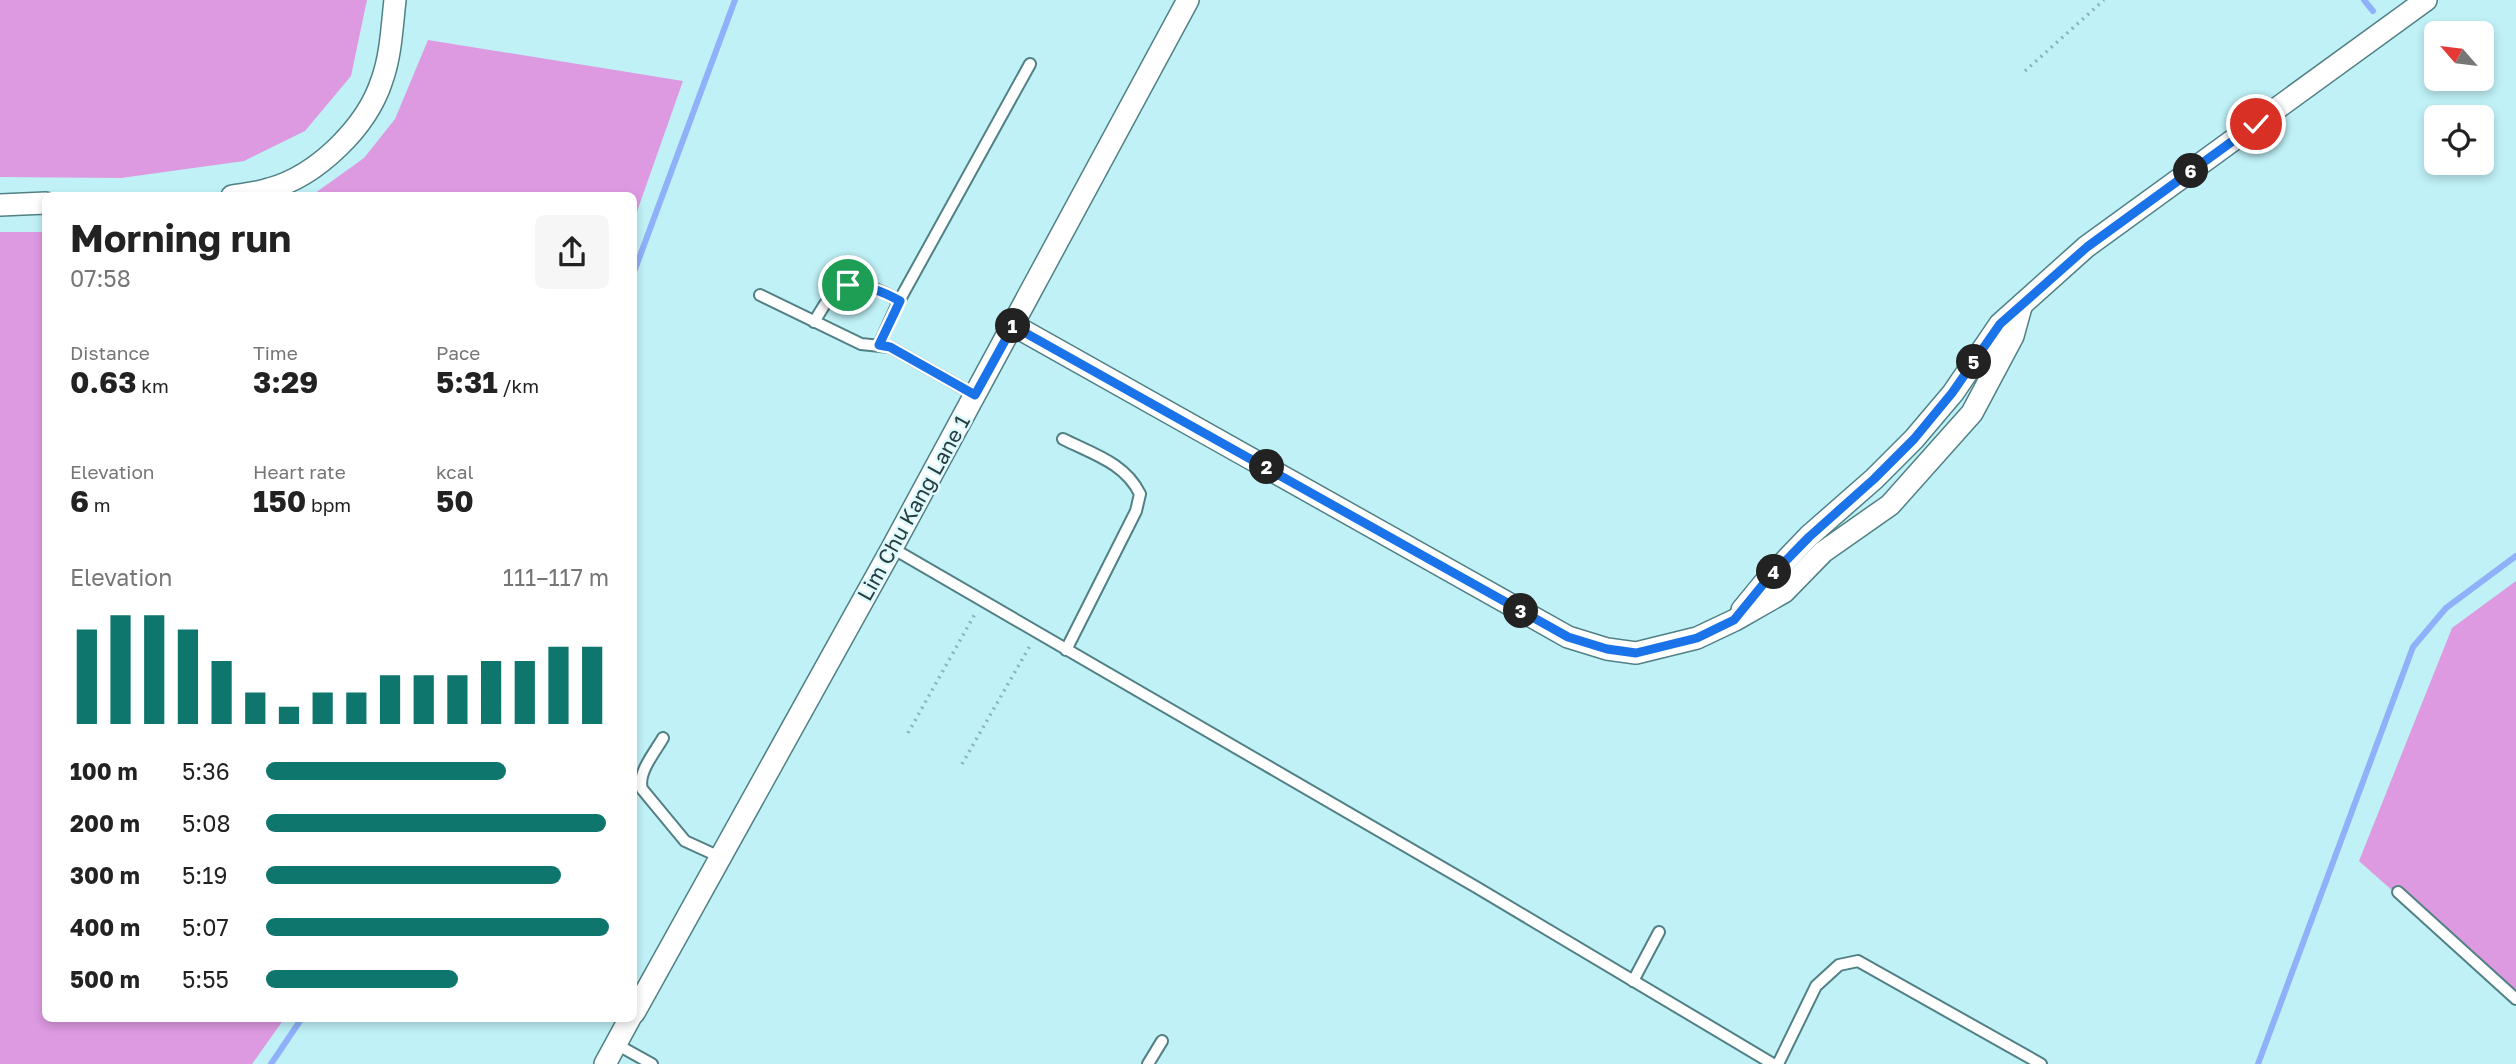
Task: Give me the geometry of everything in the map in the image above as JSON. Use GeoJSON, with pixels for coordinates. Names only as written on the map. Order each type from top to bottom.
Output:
{"type":"FeatureCollection","features":[{"type":"Feature","properties":{"kind":"street"},"geometry":{"type":"LineString","coordinates":[[254,192],[271,189],[308,171],[341,146],[365,114],[382,81],[395,0]]}},
{"type":"Feature","properties":{"kind":"street","name":"Lim Chu Kang Lane 1"},"geometry":{"type":"LineString","coordinates":[[637,1008],[1013,326],[1188,0]]}},
{"type":"Feature","properties":{"kind":"street"},"geometry":{"type":"LineString","coordinates":[[1734,620],[1765,582],[1809,537],[1914,439],[1952,393],[2000,324],[2087,247],[2426,0]]}},
{"type":"Feature","properties":{"kind":"street"},"geometry":{"type":"LineString","coordinates":[[0,205],[42,203]]}},
{"type":"Feature","properties":{"kind":"street"},"geometry":{"type":"LineString","coordinates":[[1013,326],[1568,637],[1607,649],[1636,653],[1697,638],[1784,592],[1824,552],[1890,505],[1972,413],[2013,336],[2021,307]]}},
{"type":"Feature","properties":{"kind":"street"},"geometry":{"type":"LineString","coordinates":[[605,1064],[628,1022]]}},
{"type":"Feature","properties":{"kind":"lane"},"geometry":{"type":"LineString","coordinates":[[879,345],[900,301],[1030,64]]}},
{"type":"Feature","properties":{"kind":"lane"},"geometry":{"type":"LineString","coordinates":[[814,321],[835,291],[848,285],[885,293],[900,301]]}},
{"type":"Feature","properties":{"kind":"lane"},"geometry":{"type":"LineString","coordinates":[[760,295],[861,344],[890,347],[975,395]]}},
{"type":"Feature","properties":{"kind":"lane"},"geometry":{"type":"LineString","coordinates":[[1063,439],[1131,476],[1140,494],[1136,511],[1066,650]]}},
{"type":"Feature","properties":{"kind":"lane"},"geometry":{"type":"LineString","coordinates":[[891,548],[1775,1064],[1816,986],[1839,965],[1858,961],[2041,1064]]}},
{"type":"Feature","properties":{"kind":"lane"},"geometry":{"type":"LineString","coordinates":[[663,738],[643,774],[640,782],[642,789],[685,841],[720,857]]}},
{"type":"Feature","properties":{"kind":"lane"},"geometry":{"type":"LineString","coordinates":[[2398,892],[2516,999]]}},
{"type":"Feature","properties":{"kind":"lane"},"geometry":{"type":"LineString","coordinates":[[1633,981],[1659,932]]}},
{"type":"Feature","properties":{"kind":"lane"},"geometry":{"type":"LineString","coordinates":[[1148,1064],[1163,1041]]}},
{"type":"Feature","properties":{"kind":"lane"},"geometry":{"type":"LineString","coordinates":[[616,1044],[652,1064]]}},
{"type":"Feature","properties":{"kind":"path"},"geometry":{"type":"LineString","coordinates":[[2025,71],[2104,0]]}},
{"type":"Feature","properties":{"kind":"path"},"geometry":{"type":"LineString","coordinates":[[908,733],[982,601]]}},
{"type":"Feature","properties":{"kind":"path"},"geometry":{"type":"LineString","coordinates":[[962,764],[1037,633]]}},
{"type":"Feature","properties":{"kind":"shaded area"},"geometry":{"type":"Polygon","coordinates":[[[0,0],[367,0],[351,76],[305,131],[244,161],[121,178],[0,177],[0,0]]]}},
{"type":"Feature","properties":{"kind":"shaded area"},"geometry":{"type":"Polygon","coordinates":[[[428,40],[683,81],[637,211],[637,192],[317,192],[364,158],[395,119],[428,40]]]}},
{"type":"Feature","properties":{"kind":"shaded area"},"geometry":{"type":"Polygon","coordinates":[[[0,232],[42,232],[42,1022],[282,1022],[252,1064],[0,1064],[0,232]]]}},
{"type":"Feature","properties":{"kind":"shaded area"},"geometry":{"type":"Polygon","coordinates":[[[2516,581],[2516,1000],[2359,861],[2452,628],[2516,581]]]}},
{"type":"Feature","properties":{"kind":"waterway"},"geometry":{"type":"LineString","coordinates":[[637,264],[735,0]]}},
{"type":"Feature","properties":{"kind":"waterway"},"geometry":{"type":"LineString","coordinates":[[2364,0],[2373,11]]}},
{"type":"Feature","properties":{"kind":"waterway"},"geometry":{"type":"LineString","coordinates":[[2258,1064],[2413,647],[2446,608],[2516,556]]}},
{"type":"Feature","properties":{"kind":"waterway"},"geometry":{"type":"LineString","coordinates":[[271,1064],[299,1022]]}},
{"type":"Feature","properties":{"kind":"route"},"geometry":{"type":"LineString","coordinates":[[848,285],[885,293],[900,301],[879,345],[890,347],[975,395],[1013,326],[1568,637],[1607,649],[1636,653],[1697,638],[1734,620],[1765,582],[1809,537],[1914,439],[1952,393],[2000,324],[2087,247],[2256,124]]}}]}
